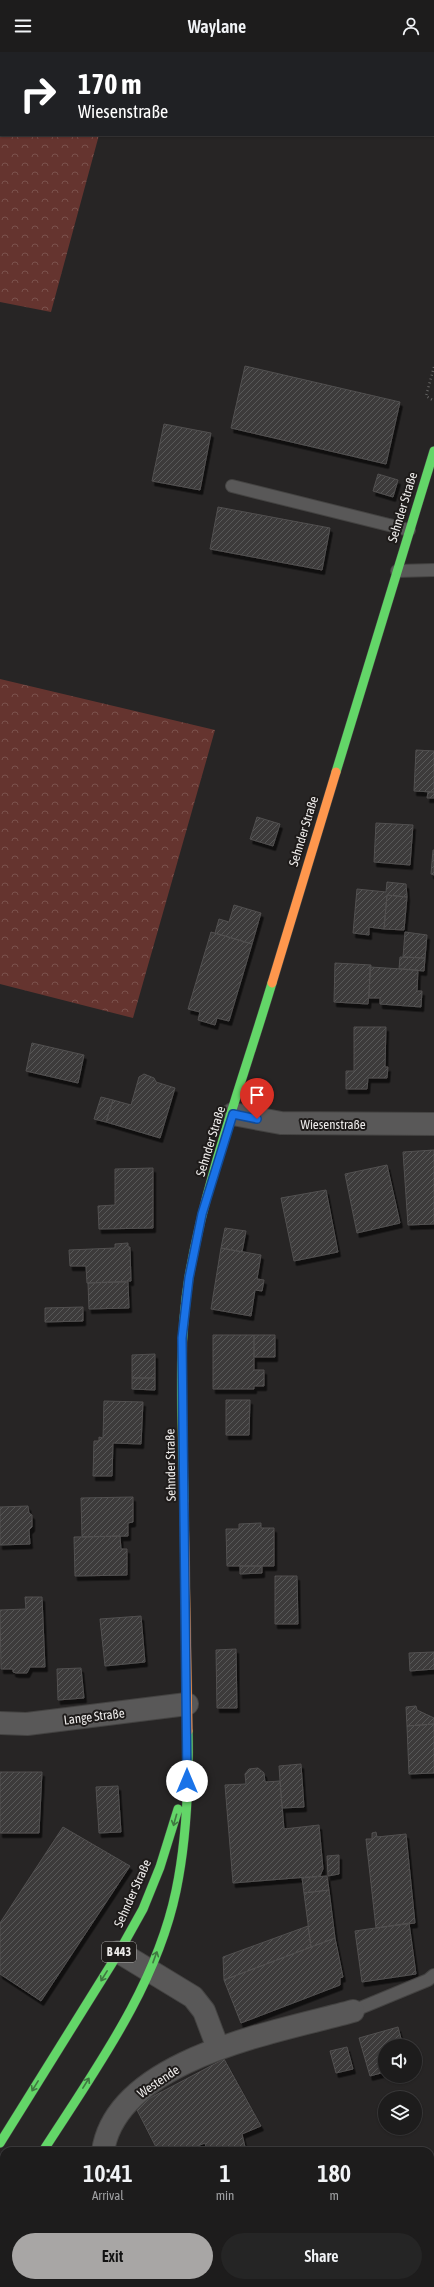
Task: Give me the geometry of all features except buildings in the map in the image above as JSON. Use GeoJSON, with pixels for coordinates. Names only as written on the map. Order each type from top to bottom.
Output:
{"type":"FeatureCollection","features":[{"type":"Feature","properties":{"kind":"main road","name":"Sehnder Straße"},"geometry":{"type":"LineString","coordinates":[[45,2147],[119,2029],[150,1971],[178,1888],[187,1809],[182,1338],[189,1278],[202,1214],[396,571],[434,451]]}},
{"type":"Feature","properties":{"kind":"main road","name":"Sehnder Straße"},"geometry":{"type":"LineString","coordinates":[[0,2143],[119,1952],[143,1909],[172,1831],[184,1777],[187,1740]]}},
{"type":"Feature","properties":{"kind":"street","name":"Wiesenstraße"},"geometry":{"type":"LineString","coordinates":[[233,1114],[281,1123],[434,1124]]}},
{"type":"Feature","properties":{"kind":"street","name":"Lange Straße"},"geometry":{"type":"LineString","coordinates":[[0,1723],[27,1724],[187,1704]]}},
{"type":"Feature","properties":{"kind":"street"},"geometry":{"type":"LineString","coordinates":[[119,1952],[193,1997],[204,2012],[213,2031],[218,2048]]}},
{"type":"Feature","properties":{"kind":"street","name":"Westende"},"geometry":{"type":"LineString","coordinates":[[104,2147],[105,2139],[113,2121],[138,2092],[172,2069],[218,2048],[353,2011]]}},
{"type":"Feature","properties":{"kind":"lane"},"geometry":{"type":"LineString","coordinates":[[232,486],[409,530]]}},
{"type":"Feature","properties":{"kind":"lane"},"geometry":{"type":"LineString","coordinates":[[396,571],[434,570]]}},
{"type":"Feature","properties":{"kind":"lane"},"geometry":{"type":"LineString","coordinates":[[353,2011],[428,1980],[434,1976]]}},
{"type":"Feature","properties":{"kind":"path"},"geometry":{"type":"LineString","coordinates":[[434,367],[426,396],[434,401]]}},
{"type":"Feature","properties":{"kind":"green space"},"geometry":{"type":"Polygon","coordinates":[[[0,136],[99,136],[51,312],[0,302],[0,136]]]}},
{"type":"Feature","properties":{"kind":"green space"},"geometry":{"type":"Polygon","coordinates":[[[0,679],[215,730],[133,1018],[0,984],[0,679]]]}},
{"type":"Feature","properties":{"kind":"traffic: fast"},"geometry":{"type":"LineString","coordinates":[[336,772],[434,451]]}},
{"type":"Feature","properties":{"kind":"traffic: fast"},"geometry":{"type":"LineString","coordinates":[[184,1501],[182,1360],[185,1305],[189,1277],[196,1240],[215,1166],[272,983]]}},
{"type":"Feature","properties":{"kind":"traffic: fast"},"geometry":{"type":"LineString","coordinates":[[46,2147],[122,2027],[154,1961],[167,1926],[176,1891],[183,1851],[188,1791],[188,1731]]}},
{"type":"Feature","properties":{"kind":"traffic: fast"},"geometry":{"type":"LineString","coordinates":[[0,2143],[119,1952],[143,1909],[160,1867],[178,1809]]}},
{"type":"Feature","properties":{"kind":"traffic: slow"},"geometry":{"type":"LineString","coordinates":[[272,983],[336,772]]}},
{"type":"Feature","properties":{"kind":"traffic: slow"},"geometry":{"type":"LineString","coordinates":[[184,1501],[188,1731]]}},
{"type":"Feature","properties":{"kind":"route"},"geometry":{"type":"LineString","coordinates":[[187,1781],[182,1338],[189,1278],[202,1214],[233,1114],[257,1119]]}}]}
